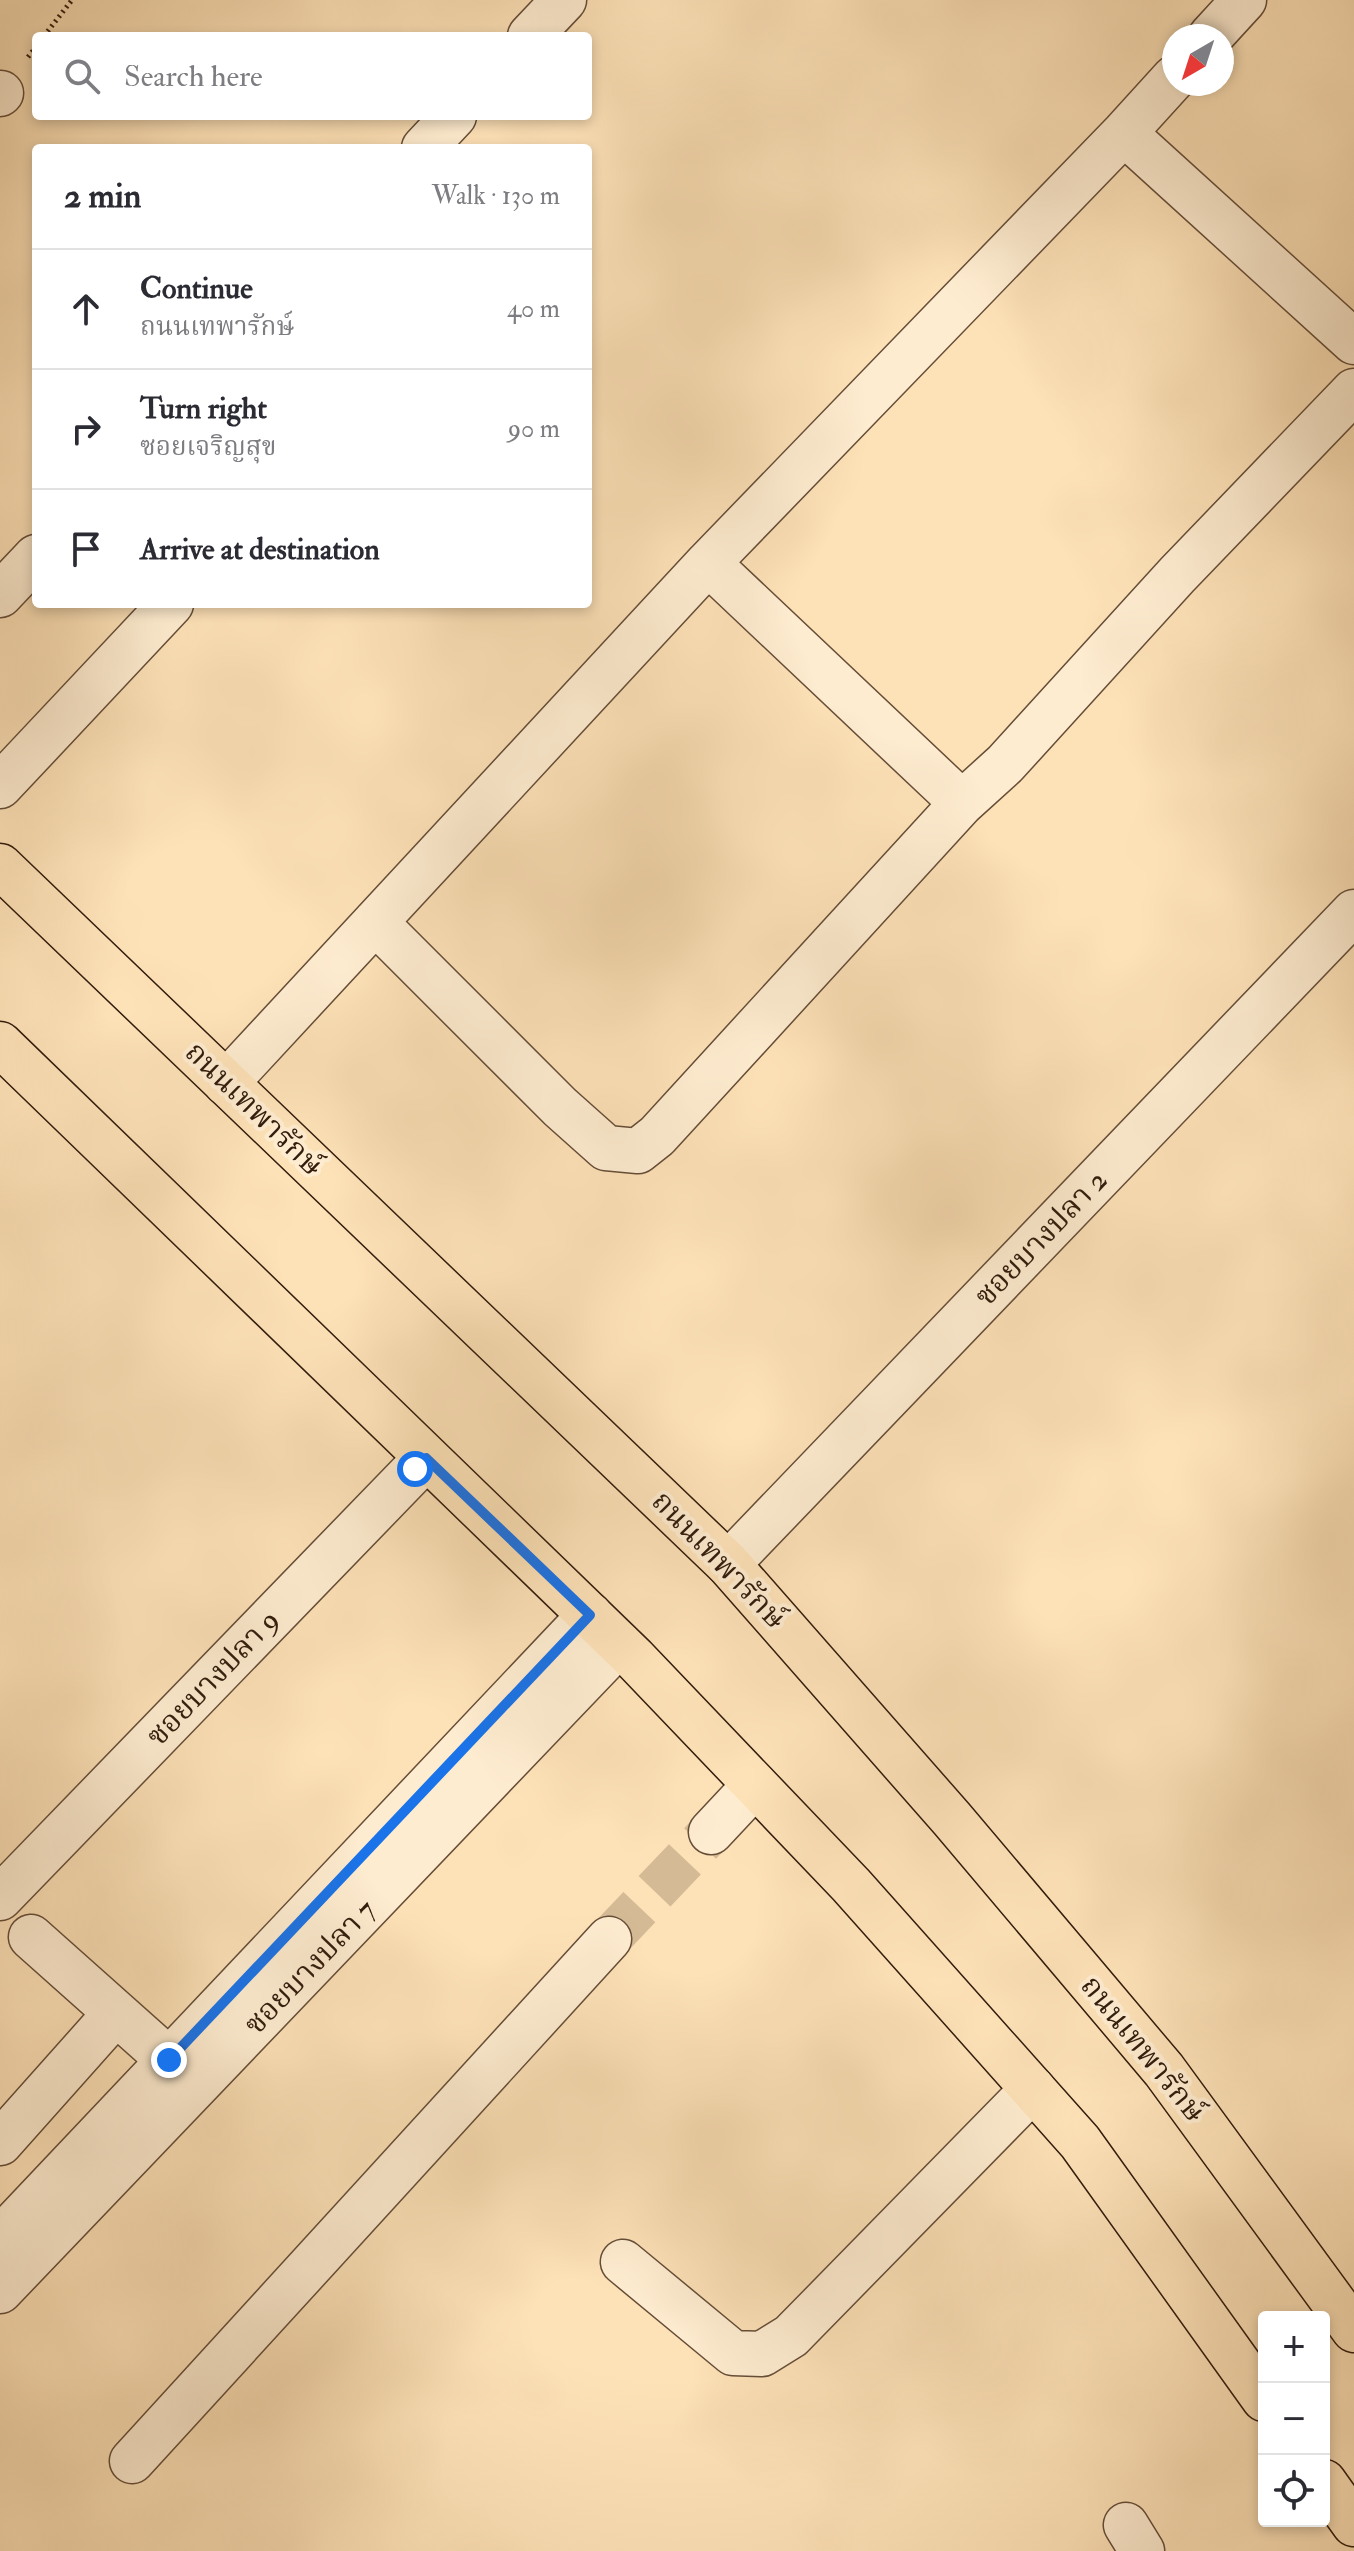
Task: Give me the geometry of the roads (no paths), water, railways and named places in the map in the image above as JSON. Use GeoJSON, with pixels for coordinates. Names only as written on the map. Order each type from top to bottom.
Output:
{"type":"FeatureCollection","features":[{"type":"Feature","properties":{"kind":"main road","name":"ถนนเทพารักษ์"},"geometry":{"type":"LineString","coordinates":[[0,866],[728,1564],[952,1819],[1164,2070],[1354,2330]]}},
{"type":"Feature","properties":{"kind":"main road"},"geometry":{"type":"LineString","coordinates":[[0,1044],[604,1629],[851,1885],[1080,2142],[1258,2391]]}},
{"type":"Feature","properties":{"kind":"main road"},"geometry":{"type":"LineString","coordinates":[[1330,2490],[1354,2524]]}},
{"type":"Feature","properties":{"kind":"street"},"geometry":{"type":"LineString","coordinates":[[534,32],[564,0]]}},
{"type":"Feature","properties":{"kind":"street"},"geometry":{"type":"LineString","coordinates":[[1222,24],[1244,0]]}},
{"type":"Feature","properties":{"kind":"street"},"geometry":{"type":"LineString","coordinates":[[226,1083],[708,563],[1162,91]]}},
{"type":"Feature","properties":{"kind":"street"},"geometry":{"type":"LineString","coordinates":[[428,144],[450,120]]}},
{"type":"Feature","properties":{"kind":"street"},"geometry":{"type":"LineString","coordinates":[[1124,133],[1354,342]]}},
{"type":"Feature","properties":{"kind":"street"},"geometry":{"type":"LineString","coordinates":[[375,922],[560,1107],[606,1148],[638,1151],[657,1136],[962,803],[1005,764],[1177,575],[1354,391]]}},
{"type":"Feature","properties":{"kind":"street"},"geometry":{"type":"LineString","coordinates":[[0,595],[32,561]]}},
{"type":"Feature","properties":{"kind":"street"},"geometry":{"type":"LineString","coordinates":[[708,563],[962,803]]}},
{"type":"Feature","properties":{"kind":"street"},"geometry":{"type":"LineString","coordinates":[[0,786],[167,608]]}},
{"type":"Feature","properties":{"kind":"street","name":"ซอยบางปลา 2"},"geometry":{"type":"LineString","coordinates":[[728,1564],[1354,912]]}},
{"type":"Feature","properties":{"kind":"street","name":"ซอยบางปลา 9"},"geometry":{"type":"LineString","coordinates":[[0,1898],[426,1458]]}},
{"type":"Feature","properties":{"kind":"street"},"geometry":{"type":"LineString","coordinates":[[0,2239],[169,2060],[604,1629]]}},
{"type":"Feature","properties":{"kind":"street","name":"ซอยบางปลา 7"},"geometry":{"type":"LineString","coordinates":[[0,2291],[604,1629]]}},
{"type":"Feature","properties":{"kind":"street"},"geometry":{"type":"LineString","coordinates":[[711,1832],[755,1785]]}},
{"type":"Feature","properties":{"kind":"street"},"geometry":{"type":"LineString","coordinates":[[31,1937],[169,2060]]}},
{"type":"Feature","properties":{"kind":"street"},"geometry":{"type":"LineString","coordinates":[[132,2461],[609,1939]]}},
{"type":"Feature","properties":{"kind":"street"},"geometry":{"type":"LineString","coordinates":[[0,2143],[115,2014]]}},
{"type":"Feature","properties":{"kind":"street"},"geometry":{"type":"LineString","coordinates":[[623,2262],[733,2353],[762,2354],[791,2336],[1033,2089]]}},
{"type":"Feature","properties":{"kind":"tunnel"},"geometry":{"type":"LineString","coordinates":[[609,1939],[711,1832]]}}]}
